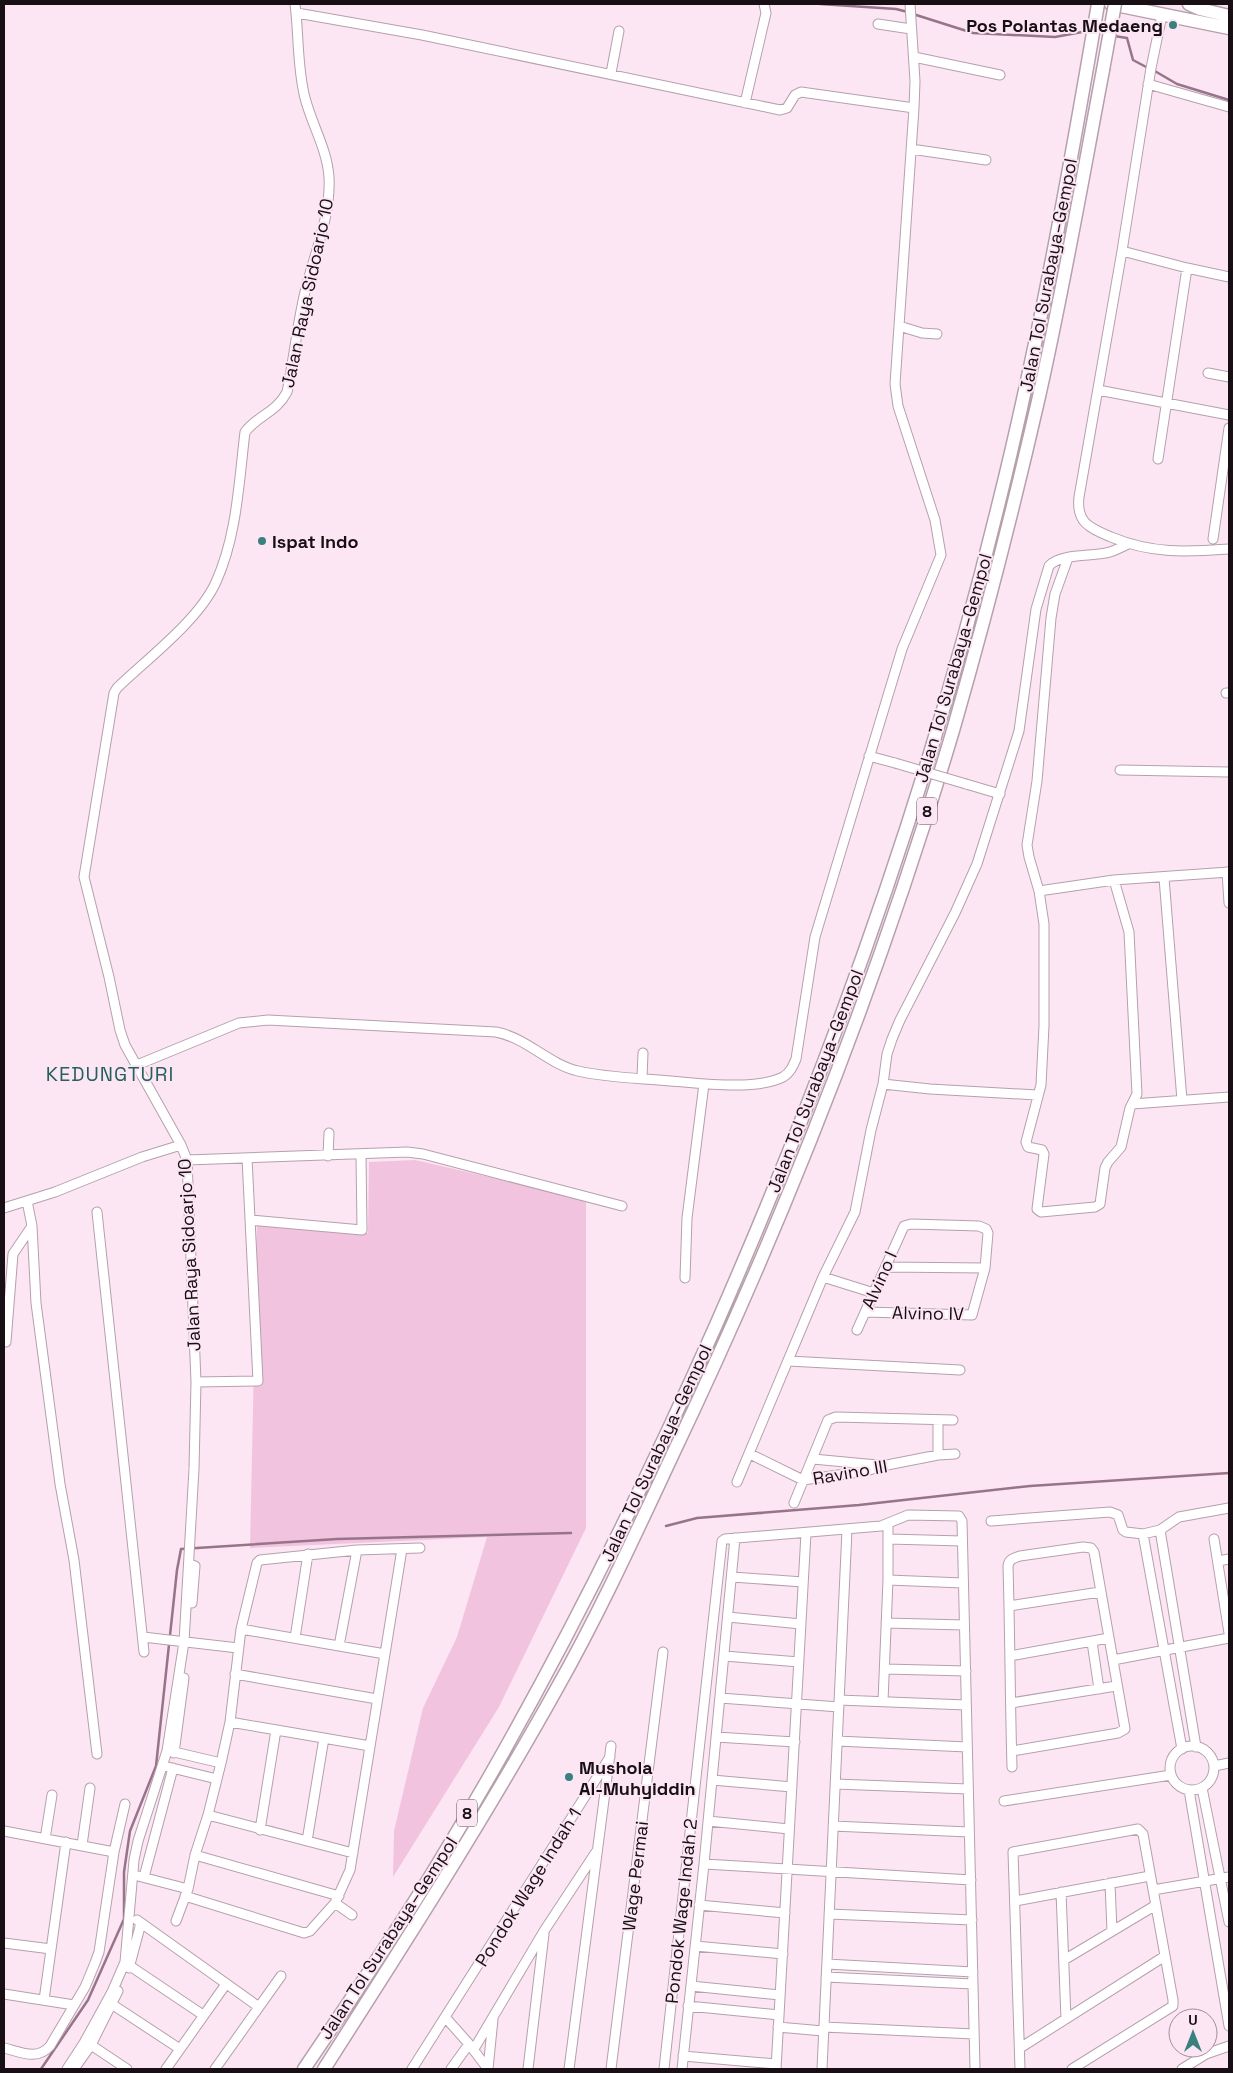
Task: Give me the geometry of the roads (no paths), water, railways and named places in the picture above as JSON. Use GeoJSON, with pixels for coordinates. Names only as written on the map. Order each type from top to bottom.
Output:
{"type":"FeatureCollection","features":[{"type":"Feature","properties":{"kind":"highway","name":"Jalan Tol Surabaya–Gempol"},"geometry":{"type":"LineString","coordinates":[[304,2069],[434,1871],[518,1726],[594,1584],[631,1510],[693,1375],[755,1235],[812,1094],[865,951],[910,816],[967,624],[997,513],[1032,365],[1062,215],[1098,4]]}},
{"type":"Feature","properties":{"kind":"highway","name":"Jalan Tol Surabaya–Gempol"},"geometry":{"type":"LineString","coordinates":[[324,2069],[443,1883],[558,1686],[603,1601],[716,1364],[784,1208],[842,1059],[903,890],[954,728],[999,564],[1038,399],[1103,70],[1113,4]]}},
{"type":"Feature","properties":{"kind":"highway"},"geometry":{"type":"LineString","coordinates":[[1113,4],[1226,27]]}},
{"type":"Feature","properties":{"kind":"highway"},"geometry":{"type":"LineString","coordinates":[[1189,4],[1200,9],[1229,16]]}},
{"type":"Feature","properties":{"kind":"highway"},"geometry":{"type":"LineString","coordinates":[[1202,4],[1229,9]]}},
{"type":"Feature","properties":{"kind":"street"},"geometry":{"type":"LineString","coordinates":[[746,103],[765,9],[773,4]]}},
{"type":"Feature","properties":{"kind":"street"},"geometry":{"type":"LineString","coordinates":[[137,1065],[240,1023],[255,1020],[308,1021],[496,1032],[515,1038],[548,1058],[578,1071],[704,1084],[752,1084],[783,1077],[791,1071],[796,1059],[815,937],[902,649],[941,555],[935,520],[896,394],[895,370],[914,108],[914,57],[910,4]]}},
{"type":"Feature","properties":{"kind":"street"},"geometry":{"type":"LineString","coordinates":[[296,9],[784,110],[795,95],[801,92],[914,108]]}},
{"type":"Feature","properties":{"kind":"street","name":"Jalan Raya Sidoarjo 10"},"geometry":{"type":"LineString","coordinates":[[183,1642],[195,1566],[189,1562],[196,1382],[187,1160],[181,1144],[125,1045],[84,877],[114,693],[182,626],[206,598],[216,582],[231,534],[245,432],[252,423],[273,411],[282,402],[287,392],[298,323],[314,257],[324,227],[329,200],[327,159],[305,100],[300,78],[296,9]]}},
{"type":"Feature","properties":{"kind":"street"},"geometry":{"type":"LineString","coordinates":[[1162,15],[1151,68],[1122,251],[1079,497],[1079,511],[1084,522],[1096,531],[1128,544],[1163,551],[1229,549]]}},
{"type":"Feature","properties":{"kind":"street"},"geometry":{"type":"LineString","coordinates":[[878,24],[911,25]]}},
{"type":"Feature","properties":{"kind":"street"},"geometry":{"type":"LineString","coordinates":[[611,73],[619,31]]}},
{"type":"Feature","properties":{"kind":"street"},"geometry":{"type":"LineString","coordinates":[[914,57],[1000,75]]}},
{"type":"Feature","properties":{"kind":"street"},"geometry":{"type":"LineString","coordinates":[[1149,81],[1229,107]]}},
{"type":"Feature","properties":{"kind":"street"},"geometry":{"type":"LineString","coordinates":[[911,149],[986,160]]}},
{"type":"Feature","properties":{"kind":"street"},"geometry":{"type":"LineString","coordinates":[[1122,251],[1229,277]]}},
{"type":"Feature","properties":{"kind":"street"},"geometry":{"type":"LineString","coordinates":[[1158,458],[1187,268]]}},
{"type":"Feature","properties":{"kind":"street"},"geometry":{"type":"LineString","coordinates":[[899,326],[937,334]]}},
{"type":"Feature","properties":{"kind":"street"},"geometry":{"type":"LineString","coordinates":[[1208,373],[1229,377]]}},
{"type":"Feature","properties":{"kind":"street"},"geometry":{"type":"LineString","coordinates":[[1098,390],[1229,415]]}},
{"type":"Feature","properties":{"kind":"street"},"geometry":{"type":"LineString","coordinates":[[1213,538],[1229,428]]}},
{"type":"Feature","properties":{"kind":"street"},"geometry":{"type":"LineString","coordinates":[[738,1482],[823,1277],[855,1212],[860,1197],[871,1130],[883,1084],[887,1054],[892,1039],[955,913],[977,864],[1019,731],[1032,635],[1046,576],[1052,562],[1108,553],[1128,544]]}},
{"type":"Feature","properties":{"kind":"street"},"geometry":{"type":"LineString","coordinates":[[1068,558],[1055,594],[1051,618],[1037,781],[1028,836],[1029,857],[1039,891],[1044,924],[1044,1026],[1041,1085],[1026,1143],[1028,1147],[1042,1150],[1044,1154],[1037,1209],[1041,1212],[1095,1207],[1100,1204],[1105,1168],[1121,1148],[1132,1104],[1137,1094],[1131,946],[1127,923],[1114,880]]}},
{"type":"Feature","properties":{"kind":"street"},"geometry":{"type":"LineString","coordinates":[[869,756],[1000,794]]}},
{"type":"Feature","properties":{"kind":"street"},"geometry":{"type":"LineString","coordinates":[[1120,770],[1229,772]]}},
{"type":"Feature","properties":{"kind":"street"},"geometry":{"type":"LineString","coordinates":[[1039,891],[1114,880],[1164,878],[1228,872],[1229,903]]}},
{"type":"Feature","properties":{"kind":"street"},"geometry":{"type":"LineString","coordinates":[[1164,878],[1182,1100]]}},
{"type":"Feature","properties":{"kind":"street"},"geometry":{"type":"LineString","coordinates":[[642,1078],[643,1053]]}},
{"type":"Feature","properties":{"kind":"street"},"geometry":{"type":"LineString","coordinates":[[685,1278],[688,1209],[704,1084]]}},
{"type":"Feature","properties":{"kind":"street"},"geometry":{"type":"LineString","coordinates":[[883,1084],[930,1089],[1037,1095]]}},
{"type":"Feature","properties":{"kind":"street"},"geometry":{"type":"LineString","coordinates":[[1132,1104],[1229,1097]]}},
{"type":"Feature","properties":{"kind":"street"},"geometry":{"type":"LineString","coordinates":[[328,1156],[329,1132]]}},
{"type":"Feature","properties":{"kind":"street"},"geometry":{"type":"LineString","coordinates":[[4,1208],[55,1192],[142,1157],[181,1144]]}},
{"type":"Feature","properties":{"kind":"street"},"geometry":{"type":"LineString","coordinates":[[187,1160],[408,1152],[423,1154],[622,1206]]}},
{"type":"Feature","properties":{"kind":"street"},"geometry":{"type":"LineString","coordinates":[[250,1220],[362,1230],[361,1155]]}},
{"type":"Feature","properties":{"kind":"street"},"geometry":{"type":"LineString","coordinates":[[196,1382],[258,1381],[248,1158]]}},
{"type":"Feature","properties":{"kind":"street"},"geometry":{"type":"LineString","coordinates":[[27,1201],[32,1226],[36,1304],[60,1484],[74,1560],[97,1754]]}},
{"type":"Feature","properties":{"kind":"street"},"geometry":{"type":"LineString","coordinates":[[97,1212],[144,1652]]}},
{"type":"Feature","properties":{"kind":"street","name":"Alvino I"},"geometry":{"type":"LineString","coordinates":[[857,1330],[901,1228],[911,1224],[984,1227],[988,1233],[985,1268]]}},
{"type":"Feature","properties":{"kind":"street"},"geometry":{"type":"LineString","coordinates":[[6,1342],[14,1254],[32,1226]]}},
{"type":"Feature","properties":{"kind":"street"},"geometry":{"type":"LineString","coordinates":[[886,1266],[985,1268]]}},
{"type":"Feature","properties":{"kind":"street","name":"Alvino IV"},"geometry":{"type":"LineString","coordinates":[[865,1312],[970,1316],[974,1313],[985,1268]]}},
{"type":"Feature","properties":{"kind":"street"},"geometry":{"type":"LineString","coordinates":[[823,1277],[874,1293]]}},
{"type":"Feature","properties":{"kind":"street"},"geometry":{"type":"LineString","coordinates":[[788,1361],[960,1370]]}},
{"type":"Feature","properties":{"kind":"street"},"geometry":{"type":"LineString","coordinates":[[794,1503],[828,1420],[833,1418],[953,1420]]}},
{"type":"Feature","properties":{"kind":"street"},"geometry":{"type":"LineString","coordinates":[[938,1420],[938,1455]]}},
{"type":"Feature","properties":{"kind":"street","name":"Ravino III"},"geometry":{"type":"LineString","coordinates":[[750,1454],[803,1480],[866,1471],[938,1455],[954,1454]]}},
{"type":"Feature","properties":{"kind":"street"},"geometry":{"type":"LineString","coordinates":[[813,1459],[882,1466]]}},
{"type":"Feature","properties":{"kind":"street"},"geometry":{"type":"LineString","coordinates":[[991,1521],[1110,1512],[1118,1515],[1123,1530],[1126,1532],[1143,1534],[1160,1530],[1179,1517],[1229,1508]]}},
{"type":"Feature","properties":{"kind":"street"},"geometry":{"type":"LineString","coordinates":[[682,2069],[725,1656],[735,1538],[847,1530],[888,1523],[908,1514],[959,1516],[962,1521],[975,2069]]}},
{"type":"Feature","properties":{"kind":"street"},"geometry":{"type":"LineString","coordinates":[[883,1701],[888,1580],[888,1523]]}},
{"type":"Feature","properties":{"kind":"street"},"geometry":{"type":"LineString","coordinates":[[822,2069],[847,1530]]}},
{"type":"Feature","properties":{"kind":"street"},"geometry":{"type":"LineString","coordinates":[[1160,1530],[1196,1747]]}},
{"type":"Feature","properties":{"kind":"street"},"geometry":{"type":"LineString","coordinates":[[683,2056],[776,2067],[806,1533]]}},
{"type":"Feature","properties":{"kind":"street"},"geometry":{"type":"LineString","coordinates":[[1143,1534],[1182,1749]]}},
{"type":"Feature","properties":{"kind":"street","name":"Pondok Wage Indah 2"},"geometry":{"type":"LineString","coordinates":[[664,2069],[720,1544],[723,1540],[735,1538]]}},
{"type":"Feature","properties":{"kind":"street"},"geometry":{"type":"LineString","coordinates":[[889,1539],[962,1541]]}},
{"type":"Feature","properties":{"kind":"street"},"geometry":{"type":"LineString","coordinates":[[1214,1539],[1228,1611],[1229,1633]]}},
{"type":"Feature","properties":{"kind":"street"},"geometry":{"type":"LineString","coordinates":[[1012,1750],[1125,1729],[1094,1552],[1091,1548],[1083,1547],[1020,1556],[1010,1560],[1008,1563],[1012,1767]]}},
{"type":"Feature","properties":{"kind":"street"},"geometry":{"type":"LineString","coordinates":[[176,1921],[187,1893],[195,1855],[208,1815],[221,1763],[230,1722],[241,1629],[258,1562],[308,1554],[420,1548]]}},
{"type":"Feature","properties":{"kind":"street"},"geometry":{"type":"LineString","coordinates":[[133,1874],[304,1933],[310,1931],[337,1899],[348,1877],[353,1853],[402,1549]]}},
{"type":"Feature","properties":{"kind":"street"},"geometry":{"type":"LineString","coordinates":[[339,1646],[357,1550]]}},
{"type":"Feature","properties":{"kind":"street"},"geometry":{"type":"LineString","coordinates":[[295,1638],[308,1554]]}},
{"type":"Feature","properties":{"kind":"street"},"geometry":{"type":"LineString","coordinates":[[1218,1560],[1229,1559]]}},
{"type":"Feature","properties":{"kind":"street"},"geometry":{"type":"LineString","coordinates":[[732,1577],[803,1582]]}},
{"type":"Feature","properties":{"kind":"street"},"geometry":{"type":"LineString","coordinates":[[888,1580],[963,1583]]}},
{"type":"Feature","properties":{"kind":"street"},"geometry":{"type":"LineString","coordinates":[[1009,1606],[1100,1592]]}},
{"type":"Feature","properties":{"kind":"street"},"geometry":{"type":"LineString","coordinates":[[728,1617],[801,1624]]}},
{"type":"Feature","properties":{"kind":"street"},"geometry":{"type":"LineString","coordinates":[[886,1624],[964,1625]]}},
{"type":"Feature","properties":{"kind":"street"},"geometry":{"type":"LineString","coordinates":[[241,1629],[385,1654]]}},
{"type":"Feature","properties":{"kind":"street"},"geometry":{"type":"LineString","coordinates":[[142,1637],[238,1648]]}},
{"type":"Feature","properties":{"kind":"street"},"geometry":{"type":"LineString","coordinates":[[1010,1656],[1109,1638]]}},
{"type":"Feature","properties":{"kind":"street"},"geometry":{"type":"LineString","coordinates":[[1112,1660],[1229,1638]]}},
{"type":"Feature","properties":{"kind":"street"},"geometry":{"type":"LineString","coordinates":[[74,2069],[91,2044],[125,1962],[138,1841],[163,1766],[171,1752],[183,1642]]}},
{"type":"Feature","properties":{"kind":"street"},"geometry":{"type":"LineString","coordinates":[[1092,1642],[1099,1689]]}},
{"type":"Feature","properties":{"kind":"street","name":"Wage Permai"},"geometry":{"type":"LineString","coordinates":[[611,2069],[663,1652]]}},
{"type":"Feature","properties":{"kind":"street"},"geometry":{"type":"LineString","coordinates":[[725,1656],[799,1662]]}},
{"type":"Feature","properties":{"kind":"street"},"geometry":{"type":"LineString","coordinates":[[885,1669],[966,1671]]}},
{"type":"Feature","properties":{"kind":"street"},"geometry":{"type":"LineString","coordinates":[[235,1674],[377,1700]]}},
{"type":"Feature","properties":{"kind":"street"},"geometry":{"type":"LineString","coordinates":[[1012,1704],[1116,1686]]}},
{"type":"Feature","properties":{"kind":"street"},"geometry":{"type":"LineString","coordinates":[[720,1698],[797,1704],[883,1701],[966,1705]]}},
{"type":"Feature","properties":{"kind":"street"},"geometry":{"type":"LineString","coordinates":[[230,1722],[370,1746]]}},
{"type":"Feature","properties":{"kind":"street"},"geometry":{"type":"LineString","coordinates":[[260,1830],[276,1730]]}},
{"type":"Feature","properties":{"kind":"street"},"geometry":{"type":"LineString","coordinates":[[716,1737],[794,1742]]}},
{"type":"Feature","properties":{"kind":"street"},"geometry":{"type":"LineString","coordinates":[[307,1841],[324,1738]]}},
{"type":"Feature","properties":{"kind":"street"},"geometry":{"type":"LineString","coordinates":[[837,1741],[967,1747]]}},
{"type":"Feature","properties":{"kind":"street","name":"Pondok Wage Indah 1"},"geometry":{"type":"LineString","coordinates":[[569,2069],[611,1746]]}},
{"type":"Feature","properties":{"kind":"street"},"geometry":{"type":"LineString","coordinates":[[1196,1747],[1210,1755],[1214,1766],[1214,1775],[1209,1783],[1202,1788],[1189,1790],[1178,1785],[1171,1775],[1173,1757],[1182,1749],[1196,1747]]}},
{"type":"Feature","properties":{"kind":"street"},"geometry":{"type":"LineString","coordinates":[[171,1752],[221,1763]]}},
{"type":"Feature","properties":{"kind":"street","name":"Pondok Wage Indah 1"},"geometry":{"type":"LineString","coordinates":[[412,2069],[610,1757]]}},
{"type":"Feature","properties":{"kind":"street"},"geometry":{"type":"LineString","coordinates":[[1214,1766],[1229,1763]]}},
{"type":"Feature","properties":{"kind":"street"},"geometry":{"type":"LineString","coordinates":[[163,1766],[217,1779]]}},
{"type":"Feature","properties":{"kind":"street"},"geometry":{"type":"LineString","coordinates":[[144,1877],[173,1768]]}},
{"type":"Feature","properties":{"kind":"street"},"geometry":{"type":"LineString","coordinates":[[1004,1801],[1171,1775]]}},
{"type":"Feature","properties":{"kind":"street"},"geometry":{"type":"LineString","coordinates":[[712,1780],[792,1787]]}},
{"type":"Feature","properties":{"kind":"street"},"geometry":{"type":"LineString","coordinates":[[835,1784],[968,1789]]}},
{"type":"Feature","properties":{"kind":"street"},"geometry":{"type":"LineString","coordinates":[[82,1845],[90,1788]]}},
{"type":"Feature","properties":{"kind":"street"},"geometry":{"type":"LineString","coordinates":[[1202,1788],[1225,1878],[1229,1922]]}},
{"type":"Feature","properties":{"kind":"street"},"geometry":{"type":"LineString","coordinates":[[1189,1790],[1229,2026]]}},
{"type":"Feature","properties":{"kind":"street"},"geometry":{"type":"LineString","coordinates":[[45,1839],[52,1795]]}},
{"type":"Feature","properties":{"kind":"street"},"geometry":{"type":"LineString","coordinates":[[4,2048],[34,2055],[42,2054],[50,2046],[85,1987],[99,1952],[114,1852],[125,1804]]}},
{"type":"Feature","properties":{"kind":"street"},"geometry":{"type":"LineString","coordinates":[[208,1815],[353,1853]]}},
{"type":"Feature","properties":{"kind":"street"},"geometry":{"type":"LineString","coordinates":[[708,1821],[790,1829]]}},
{"type":"Feature","properties":{"kind":"street"},"geometry":{"type":"LineString","coordinates":[[833,1826],[969,1832]]}},
{"type":"Feature","properties":{"kind":"street"},"geometry":{"type":"LineString","coordinates":[[1020,2069],[1012,1854],[1020,1850],[1136,1829],[1143,1834],[1173,2006],[1072,2069]]}},
{"type":"Feature","properties":{"kind":"street"},"geometry":{"type":"LineString","coordinates":[[4,1831],[114,1852]]}},
{"type":"Feature","properties":{"kind":"street"},"geometry":{"type":"LineString","coordinates":[[44,2000],[66,1842]]}},
{"type":"Feature","properties":{"kind":"street","name":"Pondok Wage Indah 1"},"geometry":{"type":"LineString","coordinates":[[451,2069],[493,2016],[544,1931],[597,1849]]}},
{"type":"Feature","properties":{"kind":"street"},"geometry":{"type":"LineString","coordinates":[[195,1855],[337,1899],[352,1914]]}},
{"type":"Feature","properties":{"kind":"street"},"geometry":{"type":"LineString","coordinates":[[704,1864],[971,1880]]}},
{"type":"Feature","properties":{"kind":"street"},"geometry":{"type":"LineString","coordinates":[[1015,1901],[1150,1876]]}},
{"type":"Feature","properties":{"kind":"street"},"geometry":{"type":"LineString","coordinates":[[1153,1890],[1225,1878]]}},
{"type":"Feature","properties":{"kind":"street"},"geometry":{"type":"LineString","coordinates":[[1110,1883],[1112,1931]]}},
{"type":"Feature","properties":{"kind":"street"},"geometry":{"type":"LineString","coordinates":[[1061,1892],[1066,2019]]}},
{"type":"Feature","properties":{"kind":"street"},"geometry":{"type":"LineString","coordinates":[[699,1905],[785,1913]]}},
{"type":"Feature","properties":{"kind":"street"},"geometry":{"type":"LineString","coordinates":[[1064,1960],[1156,1905]]}},
{"type":"Feature","properties":{"kind":"street"},"geometry":{"type":"LineString","coordinates":[[829,1914],[972,1920]]}},
{"type":"Feature","properties":{"kind":"street"},"geometry":{"type":"LineString","coordinates":[[130,1915],[259,2007]]}},
{"type":"Feature","properties":{"kind":"street"},"geometry":{"type":"LineString","coordinates":[[67,2069],[130,1966],[141,1923]]}},
{"type":"Feature","properties":{"kind":"street","name":"Pondok Wage Indah 1"},"geometry":{"type":"LineString","coordinates":[[528,2069],[544,1931]]}},
{"type":"Feature","properties":{"kind":"street"},"geometry":{"type":"LineString","coordinates":[[4,1943],[51,1949]]}},
{"type":"Feature","properties":{"kind":"street"},"geometry":{"type":"LineString","coordinates":[[695,1946],[782,1954]]}},
{"type":"Feature","properties":{"kind":"street"},"geometry":{"type":"LineString","coordinates":[[1020,2048],[1165,1956]]}},
{"type":"Feature","properties":{"kind":"street"},"geometry":{"type":"LineString","coordinates":[[826,1964],[973,1972]]}},
{"type":"Feature","properties":{"kind":"street"},"geometry":{"type":"LineString","coordinates":[[130,1966],[204,2016]]}},
{"type":"Feature","properties":{"kind":"street"},"geometry":{"type":"LineString","coordinates":[[215,2069],[281,1976]]}},
{"type":"Feature","properties":{"kind":"street"},"geometry":{"type":"LineString","coordinates":[[826,1977],[973,1984]]}},
{"type":"Feature","properties":{"kind":"street"},"geometry":{"type":"LineString","coordinates":[[166,2069],[226,1984]]}},
{"type":"Feature","properties":{"kind":"street"},"geometry":{"type":"LineString","coordinates":[[691,1986],[780,1995]]}},
{"type":"Feature","properties":{"kind":"street"},"geometry":{"type":"LineString","coordinates":[[4,1994],[74,2005]]}},
{"type":"Feature","properties":{"kind":"street"},"geometry":{"type":"LineString","coordinates":[[109,2003],[180,2049]]}},
{"type":"Feature","properties":{"kind":"street"},"geometry":{"type":"LineString","coordinates":[[688,2006],[779,2015]]}},
{"type":"Feature","properties":{"kind":"street","name":"Pondok Wage Indah 1"},"geometry":{"type":"LineString","coordinates":[[488,2069],[493,2016]]}},
{"type":"Feature","properties":{"kind":"street","name":"Pondok Wage Indah 1"},"geometry":{"type":"LineString","coordinates":[[445,2017],[471,2046],[488,2069]]}},
{"type":"Feature","properties":{"kind":"street"},"geometry":{"type":"LineString","coordinates":[[778,2028],[974,2034]]}},
{"type":"Feature","properties":{"kind":"street"},"geometry":{"type":"LineString","coordinates":[[91,2044],[127,2069]]}},
{"type":"Feature","properties":{"kind":"street"},"geometry":{"type":"LineString","coordinates":[[1182,2069],[1206,2054],[1229,2046]]}},
{"type":"Feature","properties":{"kind":"waterway"},"geometry":{"type":"LineString","coordinates":[[820,4],[896,9],[908,12]]}},
{"type":"Feature","properties":{"kind":"waterway"},"geometry":{"type":"LineString","coordinates":[[913,14],[973,33],[1055,37],[1082,32],[1089,33]]}},
{"type":"Feature","properties":{"kind":"waterway"},"geometry":{"type":"LineString","coordinates":[[1114,36],[1127,38],[1133,60],[1148,68]]}},
{"type":"Feature","properties":{"kind":"waterway"},"geometry":{"type":"LineString","coordinates":[[1153,70],[1177,84],[1229,100]]}},
{"type":"Feature","properties":{"kind":"waterway"},"geometry":{"type":"LineString","coordinates":[[666,1526],[697,1518],[859,1505],[1030,1486],[1229,1473]]}},
{"type":"Feature","properties":{"kind":"waterway"},"geometry":{"type":"LineString","coordinates":[[41,2069],[88,2000],[124,1919],[124,1872],[130,1831],[156,1766],[177,1570],[181,1549],[337,1539],[571,1533]]}},
{"type":"Feature","properties":{"kind":"place","name":"Pos Polantas Medaeng"},"geometry":{"type":"Point","coordinates":[1173,25]}},
{"type":"Feature","properties":{"kind":"place","name":"Ispat Indo"},"geometry":{"type":"Point","coordinates":[262,541]}},
{"type":"Feature","properties":{"kind":"place","name":"Mushola Al-Muhyiddin"},"geometry":{"type":"Point","coordinates":[569,1777]}},
{"type":"Feature","properties":{"kind":"district","name":"KEDUNGTURI"},"geometry":{"type":"Point","coordinates":[110,1074]}}]}
